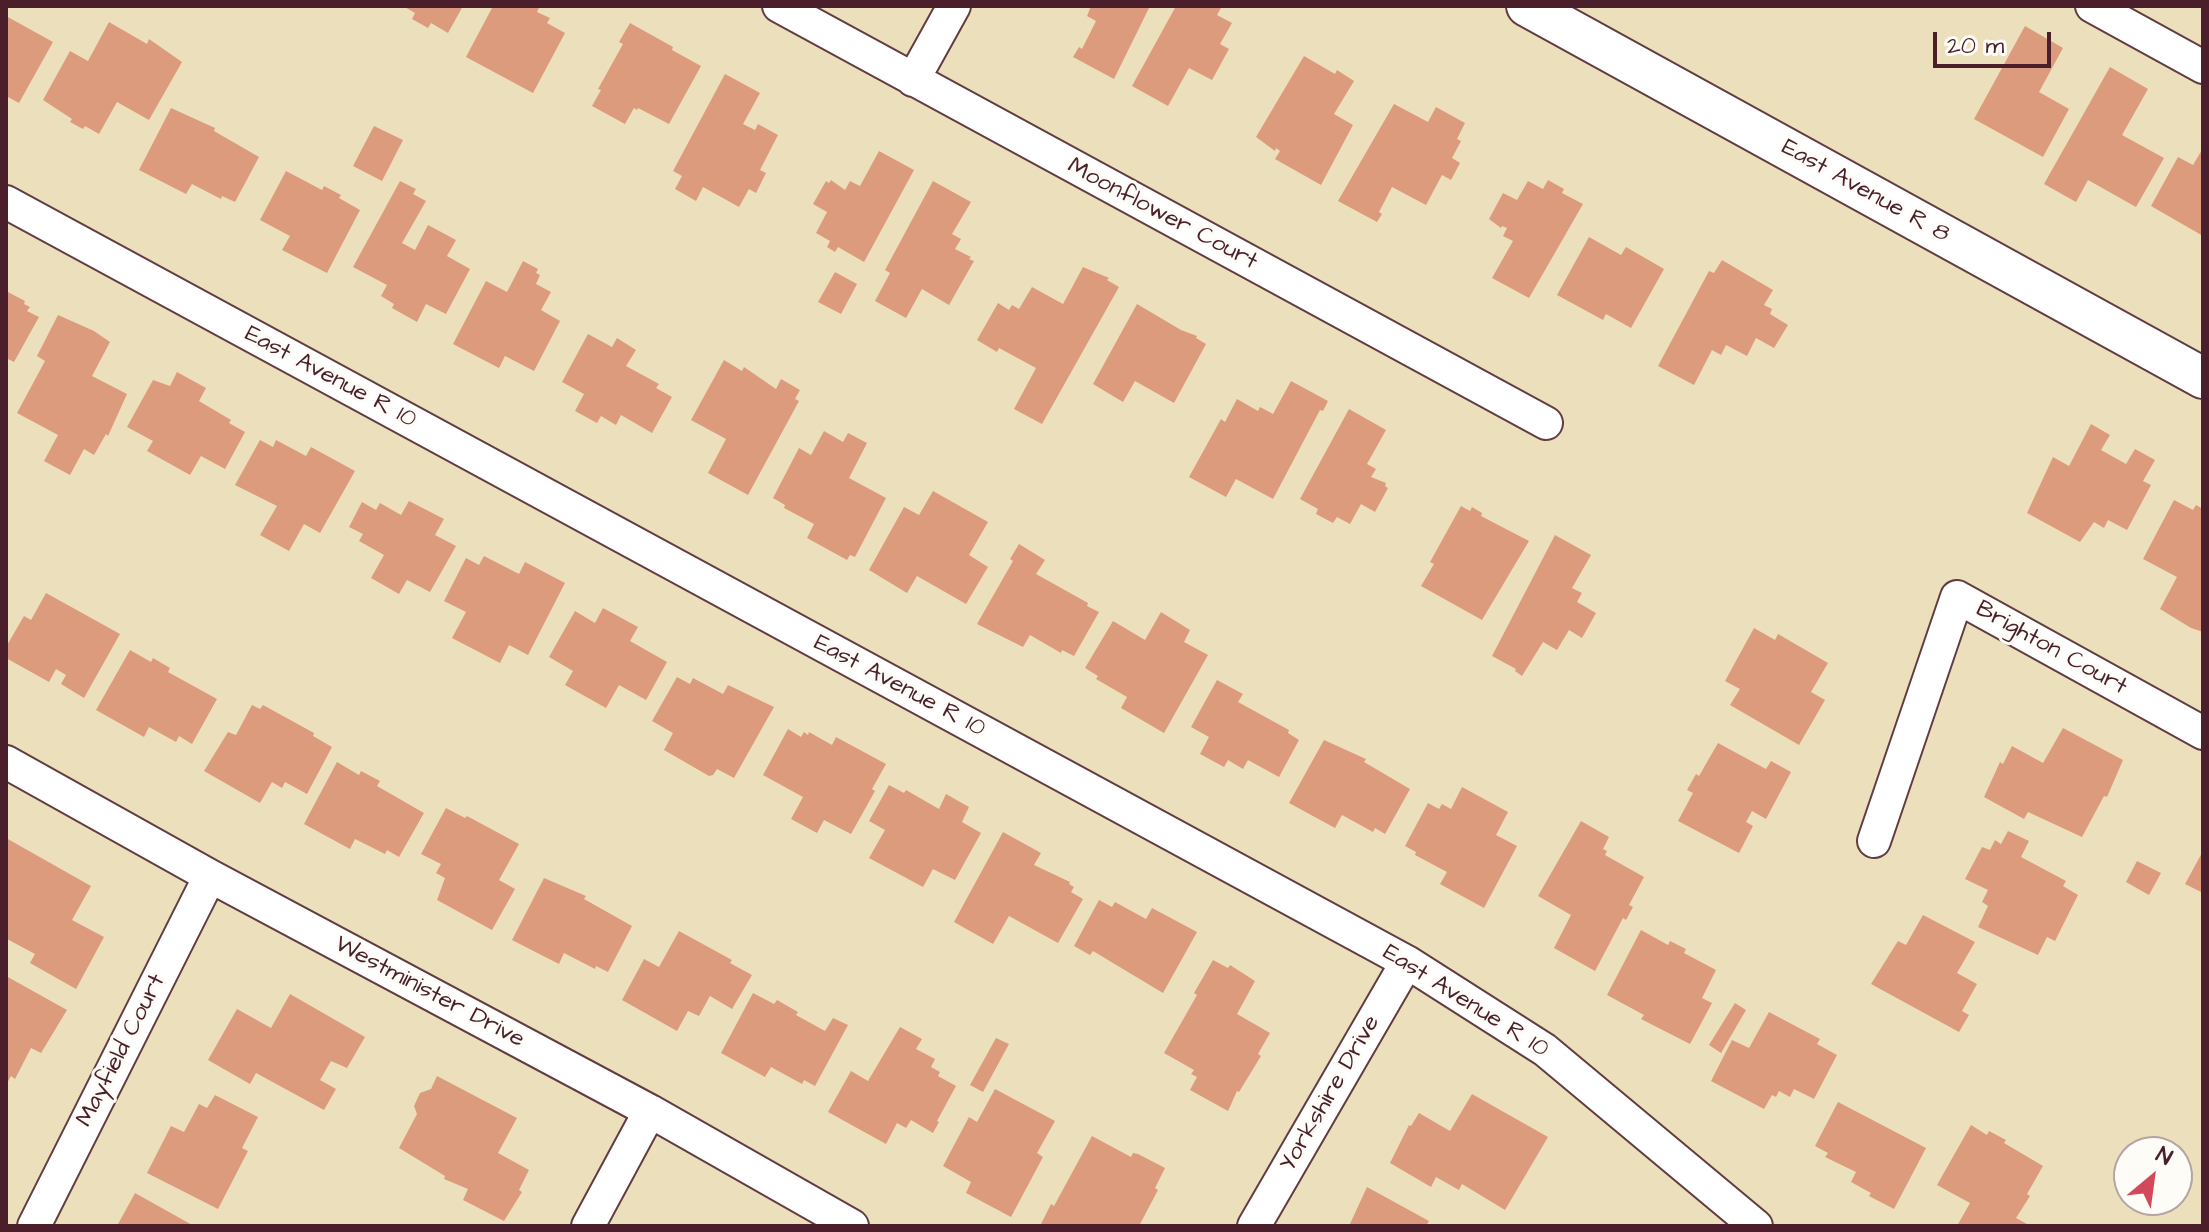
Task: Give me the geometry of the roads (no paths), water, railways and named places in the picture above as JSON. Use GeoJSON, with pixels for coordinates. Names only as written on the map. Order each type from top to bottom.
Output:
{"type":"FeatureCollection","features":[{"type":"Feature","properties":{"kind":"street","name":"Moonflower Court"},"geometry":{"type":"LineString","coordinates":[[779,6],[1546,423]]}},
{"type":"Feature","properties":{"kind":"street"},"geometry":{"type":"LineString","coordinates":[[913,80],[954,6]]}},
{"type":"Feature","properties":{"kind":"street","name":"East Avenue R 8"},"geometry":{"type":"LineString","coordinates":[[1527,6],[2203,378]]}},
{"type":"Feature","properties":{"kind":"street"},"geometry":{"type":"LineString","coordinates":[[2092,6],[2203,67]]}},
{"type":"Feature","properties":{"kind":"street","name":"East Avenue R 10"},"geometry":{"type":"LineString","coordinates":[[6,202],[1407,962],[1545,1050],[1756,1226]]}},
{"type":"Feature","properties":{"kind":"street","name":"Brighton Court"},"geometry":{"type":"LineString","coordinates":[[1874,841],[1957,597],[2203,733]]}},
{"type":"Feature","properties":{"kind":"street","name":"Westminister Drive"},"geometry":{"type":"LineString","coordinates":[[6,762],[210,876],[650,1111],[852,1226]]}},
{"type":"Feature","properties":{"kind":"street","name":"Mayfield Court"},"geometry":{"type":"LineString","coordinates":[[34,1226],[210,876]]}},
{"type":"Feature","properties":{"kind":"street","name":"Yorkshire Drive"},"geometry":{"type":"LineString","coordinates":[[1254,1226],[1407,962]]}},
{"type":"Feature","properties":{"kind":"street"},"geometry":{"type":"LineString","coordinates":[[588,1226],[650,1111]]}}]}
